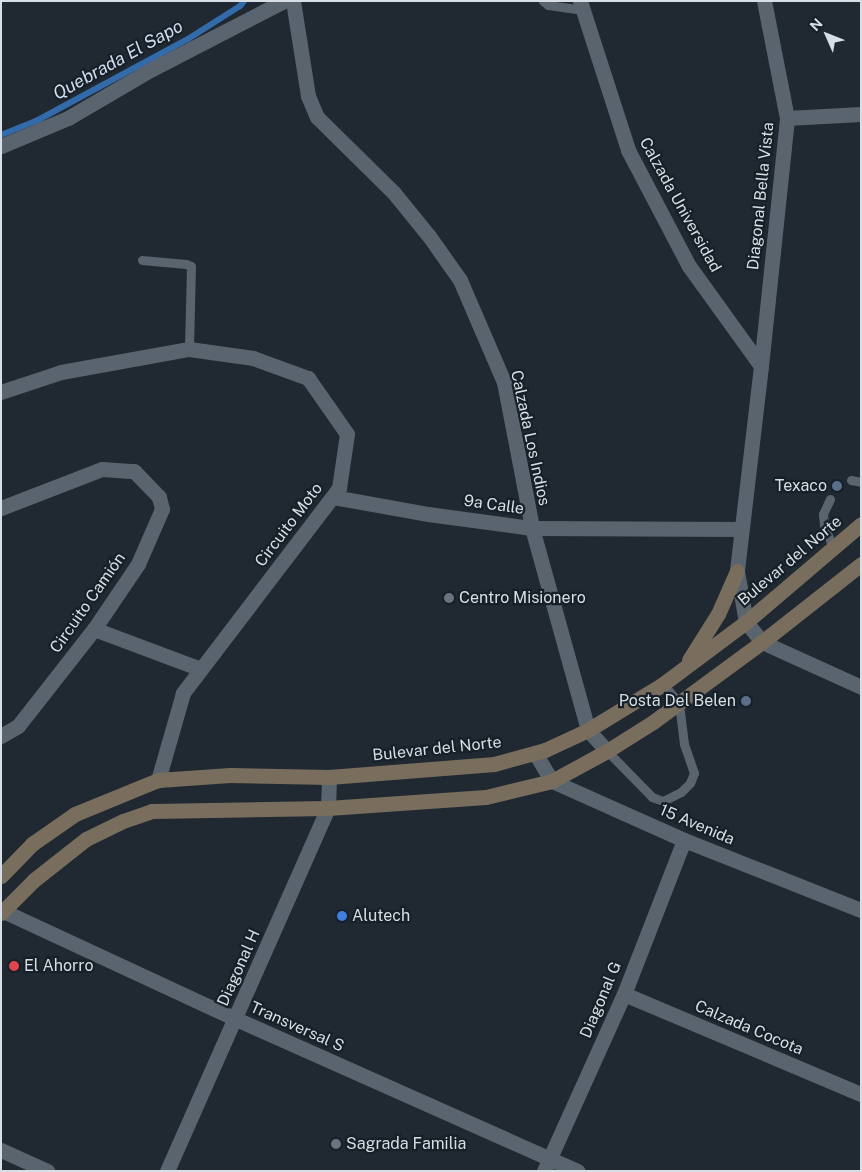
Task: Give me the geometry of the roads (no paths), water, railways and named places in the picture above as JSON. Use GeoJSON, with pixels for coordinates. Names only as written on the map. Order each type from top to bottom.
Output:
{"type":"FeatureCollection","features":[{"type":"Feature","properties":{"kind":"main road","name":"Bulevar del Norte"},"geometry":{"type":"LineString","coordinates":[[1,876],[32,844],[75,814],[158,780],[230,775],[329,777],[494,764],[535,753],[588,730],[663,684],[746,622],[861,524]]}},
{"type":"Feature","properties":{"kind":"main road"},"geometry":{"type":"LineString","coordinates":[[2,911],[34,880],[86,839],[123,821],[152,812],[328,808],[486,797],[552,781],[607,751],[679,703],[762,642],[861,564]]}},
{"type":"Feature","properties":{"kind":"main road"},"geometry":{"type":"LineString","coordinates":[[680,671],[718,614],[737,572]]}},
{"type":"Feature","properties":{"kind":"street"},"geometry":{"type":"LineString","coordinates":[[1,146],[68,118],[152,69],[284,1]]}},
{"type":"Feature","properties":{"kind":"street","name":"Calzada Los Indios"},"geometry":{"type":"LineString","coordinates":[[293,1],[308,96],[317,117],[394,194],[429,236],[460,280],[504,382],[532,528],[588,730],[607,751]]}},
{"type":"Feature","properties":{"kind":"street","name":"Diagonal Bella Vista"},"geometry":{"type":"LineString","coordinates":[[761,366],[787,118],[764,1]]}},
{"type":"Feature","properties":{"kind":"street","name":"Calzada Universidad"},"geometry":{"type":"LineString","coordinates":[[581,5],[628,150],[689,266],[761,366]]}},
{"type":"Feature","properties":{"kind":"street"},"geometry":{"type":"LineString","coordinates":[[787,118],[861,114]]}},
{"type":"Feature","properties":{"kind":"street","name":"Circuito Moto"},"geometry":{"type":"LineString","coordinates":[[1,392],[60,372],[189,349],[254,358],[308,378],[347,434],[340,488],[183,693],[158,780]]}},
{"type":"Feature","properties":{"kind":"street"},"geometry":{"type":"LineString","coordinates":[[761,366],[737,572],[746,622],[762,642],[861,687]]}},
{"type":"Feature","properties":{"kind":"street","name":"Circuito Camión"},"geometry":{"type":"LineString","coordinates":[[1,508],[102,469],[134,471],[160,497],[162,509],[138,564],[94,630],[18,726],[1,736]]}},
{"type":"Feature","properties":{"kind":"street","name":"9a Calle"},"geometry":{"type":"LineString","coordinates":[[333,497],[428,514],[532,528],[741,529]]}},
{"type":"Feature","properties":{"kind":"street"},"geometry":{"type":"LineString","coordinates":[[94,630],[201,670]]}},
{"type":"Feature","properties":{"kind":"street"},"geometry":{"type":"LineString","coordinates":[[535,753],[552,781]]}},
{"type":"Feature","properties":{"kind":"street","name":"Diagonal H"},"geometry":{"type":"LineString","coordinates":[[167,1171],[328,808],[329,777]]}},
{"type":"Feature","properties":{"kind":"street","name":"15 Avenida"},"geometry":{"type":"LineString","coordinates":[[552,781],[684,840],[861,910]]}},
{"type":"Feature","properties":{"kind":"street","name":"Diagonal G"},"geometry":{"type":"LineString","coordinates":[[547,1165],[624,994],[684,840]]}},
{"type":"Feature","properties":{"kind":"street","name":"Transversal S"},"geometry":{"type":"LineString","coordinates":[[2,911],[547,1165],[578,1171]]}},
{"type":"Feature","properties":{"kind":"street","name":"Calzada Cocota"},"geometry":{"type":"LineString","coordinates":[[624,994],[861,1094]]}},
{"type":"Feature","properties":{"kind":"street"},"geometry":{"type":"LineString","coordinates":[[1,1150],[48,1171]]}},
{"type":"Feature","properties":{"kind":"lane"},"geometry":{"type":"LineString","coordinates":[[543,1],[548,5],[581,5]]}},
{"type":"Feature","properties":{"kind":"lane"},"geometry":{"type":"LineString","coordinates":[[142,260],[191,266],[189,349]]}},
{"type":"Feature","properties":{"kind":"lane"},"geometry":{"type":"LineString","coordinates":[[850,480],[861,482]]}},
{"type":"Feature","properties":{"kind":"lane"},"geometry":{"type":"LineString","coordinates":[[830,499],[823,514],[824,526],[833,547]]}},
{"type":"Feature","properties":{"kind":"lane"},"geometry":{"type":"LineString","coordinates":[[607,751],[652,797],[663,801],[681,792],[690,783],[694,774],[684,744],[679,703],[663,684]]}},
{"type":"Feature","properties":{"kind":"waterway","name":"Quebrada El Sapo"},"geometry":{"type":"LineString","coordinates":[[1,135],[38,120],[188,39],[240,6],[244,1]]}},
{"type":"Feature","properties":{"kind":"place","name":"Texaco"},"geometry":{"type":"Point","coordinates":[837,486]}},
{"type":"Feature","properties":{"kind":"place","name":"Centro Misionero"},"geometry":{"type":"Point","coordinates":[449,598]}},
{"type":"Feature","properties":{"kind":"place","name":"Posta Del Belen"},"geometry":{"type":"Point","coordinates":[746,701]}},
{"type":"Feature","properties":{"kind":"place","name":"Alutech"},"geometry":{"type":"Point","coordinates":[342,916]}},
{"type":"Feature","properties":{"kind":"place","name":"El Ahorro"},"geometry":{"type":"Point","coordinates":[14,966]}},
{"type":"Feature","properties":{"kind":"place","name":"Sagrada Familia"},"geometry":{"type":"Point","coordinates":[336,1144]}}]}
